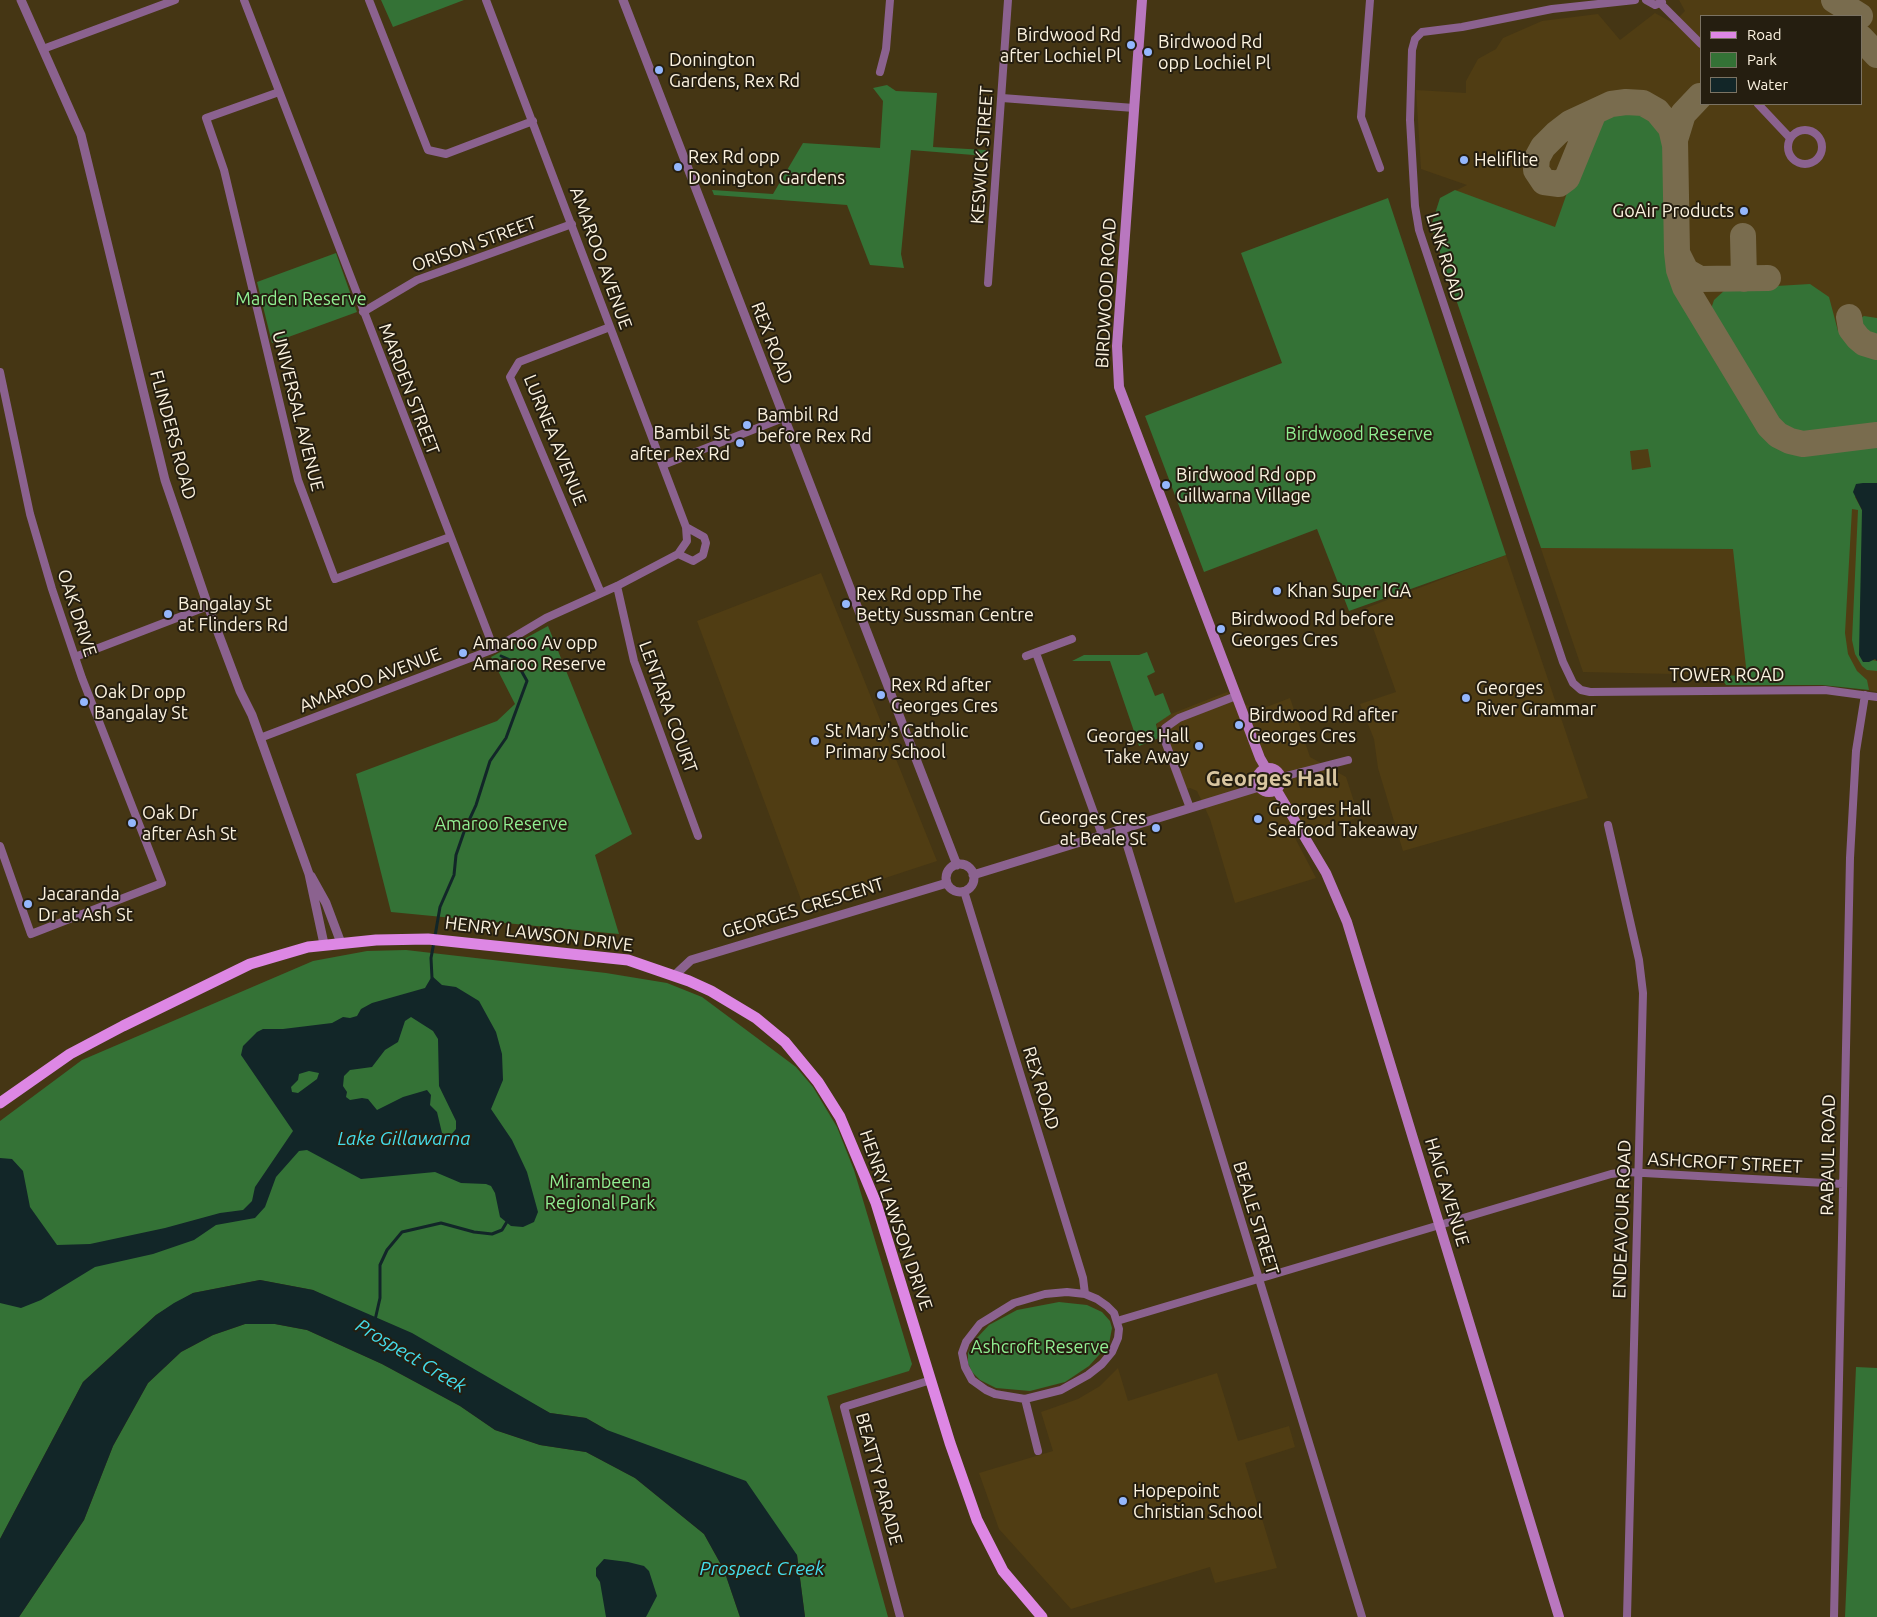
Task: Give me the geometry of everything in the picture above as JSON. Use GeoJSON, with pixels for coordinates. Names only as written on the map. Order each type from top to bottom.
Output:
{"type":"FeatureCollection","features":[{"type":"Feature","properties":{"kind":"main road","name":"BIRDWOOD ROAD"},"geometry":{"type":"LineString","coordinates":[[1142,0],[1117,346],[1120,387],[1236,696],[1260,758],[1267,770]]}},
{"type":"Feature","properties":{"kind":"main road"},"geometry":{"type":"LineString","coordinates":[[1267,770],[1277,771],[1282,777],[1281,784],[1276,789],[1265,790],[1259,787],[1257,776],[1267,770]]}},
{"type":"Feature","properties":{"kind":"main road","name":"HAIG AVENUE"},"geometry":{"type":"LineString","coordinates":[[1276,789],[1326,873],[1344,912],[1559,1617]]}},
{"type":"Feature","properties":{"kind":"main road","name":"HENRY LAWSON DRIVE"},"geometry":{"type":"LineString","coordinates":[[0,1103],[70,1054],[123,1026],[250,964],[296,949],[324,944],[428,939],[628,960],[675,975],[721,996],[766,1026],[794,1053],[826,1094],[853,1145],[876,1203],[962,1478],[983,1536],[1009,1580],[1042,1617]]}},
{"type":"Feature","properties":{"kind":"street","name":"FLINDERS ROAD"},"geometry":{"type":"LineString","coordinates":[[21,0],[81,135],[165,480],[208,606],[260,738],[309,874],[324,944]]}},
{"type":"Feature","properties":{"kind":"street"},"geometry":{"type":"LineString","coordinates":[[43,49],[174,0]]}},
{"type":"Feature","properties":{"kind":"street","name":"MARDEN STREET"},"geometry":{"type":"LineString","coordinates":[[244,0],[494,649]]}},
{"type":"Feature","properties":{"kind":"street"},"geometry":{"type":"LineString","coordinates":[[369,0],[428,150],[446,154],[533,121]]}},
{"type":"Feature","properties":{"kind":"street","name":"AMAROO AVENUE"},"geometry":{"type":"LineString","coordinates":[[486,0],[686,528]]}},
{"type":"Feature","properties":{"kind":"street","name":"REX ROAD"},"geometry":{"type":"LineString","coordinates":[[623,0],[957,865]]}},
{"type":"Feature","properties":{"kind":"street"},"geometry":{"type":"LineString","coordinates":[[880,72],[886,49],[890,0]]}},
{"type":"Feature","properties":{"kind":"street","name":"KESWICK STREET"},"geometry":{"type":"LineString","coordinates":[[988,283],[1008,0]]}},
{"type":"Feature","properties":{"kind":"street"},"geometry":{"type":"LineString","coordinates":[[1370,0],[1361,117],[1380,168]]}},
{"type":"Feature","properties":{"kind":"street","name":"LINK ROAD"},"geometry":{"type":"LineString","coordinates":[[1577,687],[1570,679],[1563,662],[1421,239],[1416,218],[1413,190],[1410,120],[1411,58],[1415,39],[1422,32],[1462,27],[1552,9],[1635,0]]}},
{"type":"Feature","properties":{"kind":"street"},"geometry":{"type":"LineString","coordinates":[[1646,0],[1652,4],[1662,2],[1700,43]]}},
{"type":"Feature","properties":{"kind":"street","name":"UNIVERSAL AVENUE"},"geometry":{"type":"LineString","coordinates":[[280,92],[206,118],[224,170],[298,480],[335,579],[450,537]]}},
{"type":"Feature","properties":{"kind":"street"},"geometry":{"type":"LineString","coordinates":[[1002,98],[1134,108]]}},
{"type":"Feature","properties":{"kind":"street"},"geometry":{"type":"LineString","coordinates":[[1759,105],[1790,138]]}},
{"type":"Feature","properties":{"kind":"street"},"geometry":{"type":"LineString","coordinates":[[1798,131],[1814,132],[1822,140],[1820,156],[1809,164],[1796,162],[1788,151],[1790,138],[1798,131]]}},
{"type":"Feature","properties":{"kind":"street","name":"ORISON STREET"},"geometry":{"type":"LineString","coordinates":[[364,312],[417,280],[572,224]]}},
{"type":"Feature","properties":{"kind":"street","name":"LURNEA AVENUE"},"geometry":{"type":"LineString","coordinates":[[601,593],[510,377],[518,362],[610,327]]}},
{"type":"Feature","properties":{"kind":"street","name":"OAK DRIVE"},"geometry":{"type":"LineString","coordinates":[[0,372],[30,514],[75,657],[162,883],[31,934],[0,846]]}},
{"type":"Feature","properties":{"kind":"street"},"geometry":{"type":"LineString","coordinates":[[663,465],[783,418]]}},
{"type":"Feature","properties":{"kind":"street"},"geometry":{"type":"LineString","coordinates":[[686,528],[704,537],[706,543],[702,555],[693,561],[678,554],[688,541],[686,528]]}},
{"type":"Feature","properties":{"kind":"street","name":"AMAROO AVENUE"},"geometry":{"type":"LineString","coordinates":[[260,738],[494,649],[546,618],[617,586],[678,554]]}},
{"type":"Feature","properties":{"kind":"street","name":"LENTARA COURT"},"geometry":{"type":"LineString","coordinates":[[617,586],[634,661],[698,836]]}},
{"type":"Feature","properties":{"kind":"street"},"geometry":{"type":"LineString","coordinates":[[75,657],[208,606]]}},
{"type":"Feature","properties":{"kind":"street"},"geometry":{"type":"LineString","coordinates":[[1026,656],[1072,639]]}},
{"type":"Feature","properties":{"kind":"street"},"geometry":{"type":"LineString","coordinates":[[1036,653],[1102,835]]}},
{"type":"Feature","properties":{"kind":"street","name":"TOWER ROAD"},"geometry":{"type":"LineString","coordinates":[[1577,687],[1590,692],[1825,690],[1877,697]]}},
{"type":"Feature","properties":{"kind":"street","name":"RABAUL ROAD"},"geometry":{"type":"LineString","coordinates":[[1834,1616],[1850,858],[1856,751],[1865,695]]}},
{"type":"Feature","properties":{"kind":"street"},"geometry":{"type":"LineString","coordinates":[[1190,808],[1165,741],[1165,728],[1179,718],[1236,696]]}},
{"type":"Feature","properties":{"kind":"street"},"geometry":{"type":"LineString","coordinates":[[1282,777],[1348,760]]}},
{"type":"Feature","properties":{"kind":"street"},"geometry":{"type":"LineString","coordinates":[[973,876],[1259,787]]}},
{"type":"Feature","properties":{"kind":"street","name":"ENDEAVOUR ROAD"},"geometry":{"type":"LineString","coordinates":[[1608,825],[1642,982],[1627,1617]]}},
{"type":"Feature","properties":{"kind":"street","name":"BEALE STREET"},"geometry":{"type":"LineString","coordinates":[[1122,829],[1362,1617]]}},
{"type":"Feature","properties":{"kind":"street"},"geometry":{"type":"LineString","coordinates":[[957,865],[967,867],[973,876],[972,884],[964,892],[953,890],[946,882],[947,874],[957,865]]}},
{"type":"Feature","properties":{"kind":"street","name":"FLINDERS ROAD"},"geometry":{"type":"LineString","coordinates":[[309,874],[318,885],[340,943]]}},
{"type":"Feature","properties":{"kind":"street","name":"GEORGES CRESCENT"},"geometry":{"type":"LineString","coordinates":[[675,975],[691,960],[946,882]]}},
{"type":"Feature","properties":{"kind":"street","name":"REX ROAD"},"geometry":{"type":"LineString","coordinates":[[964,892],[1083,1278],[1085,1294]]}},
{"type":"Feature","properties":{"kind":"street","name":"ASHCROFT STREET"},"geometry":{"type":"LineString","coordinates":[[1117,1321],[1604,1175],[1638,1173],[1843,1184]]}},
{"type":"Feature","properties":{"kind":"street"},"geometry":{"type":"LineString","coordinates":[[1045,1294],[1085,1294],[1107,1306],[1117,1321],[1118,1338],[1112,1352],[1102,1364],[1066,1388],[1025,1398],[996,1394],[977,1385],[967,1372],[963,1361],[966,1342],[980,1324],[1014,1303],[1045,1294]]}},
{"type":"Feature","properties":{"kind":"street","name":"BEATTY PARADE"},"geometry":{"type":"LineString","coordinates":[[900,1617],[844,1407],[931,1380]]}},
{"type":"Feature","properties":{"kind":"street"},"geometry":{"type":"LineString","coordinates":[[1025,1398],[1038,1451]]}},
{"type":"Feature","properties":{"kind":"shaded area"},"geometry":{"type":"Polygon","coordinates":[[[1679,0],[1877,0],[1877,692],[1809,677],[1583,672],[1431,226],[1441,198],[1467,185],[1421,169],[1416,90],[1466,93],[1466,81],[1478,59],[1496,49],[1503,38],[1542,21],[1598,14],[1620,40],[1655,13],[1673,23],[1685,11],[1679,0]]]}},
{"type":"Feature","properties":{"kind":"shaded area","name":"Georges River Grammar"},"geometry":{"type":"Polygon","coordinates":[[[1506,555],[1588,798],[1403,851],[1378,768],[1374,739],[1360,704],[1396,692],[1366,608],[1506,555]]]}},
{"type":"Feature","properties":{"kind":"shaded area","name":"St Mary's Catholic Primary School"},"geometry":{"type":"Polygon","coordinates":[[[821,573],[937,861],[803,905],[697,621],[821,573]]]}},
{"type":"Feature","properties":{"kind":"shaded area"},"geometry":{"type":"Polygon","coordinates":[[[1227,692],[1256,711],[1290,698],[1310,757],[1346,777],[1359,817],[1295,838],[1316,878],[1235,903],[1210,819],[1197,791],[1190,788],[1179,792],[1156,728],[1158,721],[1171,714],[1227,692]]]}},
{"type":"Feature","properties":{"kind":"shaded area","name":"Hopepoint Christian School"},"geometry":{"type":"Polygon","coordinates":[[[1118,1368],[1128,1401],[1217,1373],[1238,1441],[1289,1426],[1295,1447],[1245,1463],[1277,1568],[1215,1583],[1210,1567],[1071,1609],[999,1529],[979,1473],[1053,1451],[1041,1412],[1078,1399],[1100,1386],[1118,1368]]]}},
{"type":"Feature","properties":{"kind":"green space"},"geometry":{"type":"Polygon","coordinates":[[[381,0],[464,0],[393,27],[381,0]]]}},
{"type":"Feature","properties":{"kind":"green space"},"geometry":{"type":"Polygon","coordinates":[[[887,85],[896,91],[937,93],[933,147],[986,150],[986,156],[911,150],[901,254],[904,268],[870,265],[847,205],[714,195],[712,190],[773,194],[803,143],[880,148],[883,101],[873,88],[887,85]]]}},
{"type":"Feature","properties":{"kind":"green space"},"geometry":{"type":"Polygon","coordinates":[[[1624,107],[1647,110],[1662,126],[1667,140],[1668,251],[1673,282],[1764,433],[1775,444],[1795,452],[1877,443],[1877,483],[1869,483],[1855,497],[1862,510],[1872,660],[1877,661],[1877,671],[1867,670],[1862,666],[1855,654],[1852,640],[1858,510],[1852,509],[1845,633],[1848,654],[1857,671],[1867,680],[1869,690],[1822,685],[1726,685],[1719,675],[1747,676],[1733,549],[1541,548],[1431,226],[1440,198],[1455,190],[1555,227],[1591,125],[1604,113],[1624,107]],[[1648,449],[1630,451],[1632,470],[1651,467],[1648,449]]]}},
{"type":"Feature","properties":{"kind":"green space","name":"Birdwood Reserve"},"geometry":{"type":"Polygon","coordinates":[[[1388,198],[1506,555],[1349,611],[1317,529],[1204,572],[1145,416],[1282,363],[1241,253],[1388,198]]]}},
{"type":"Feature","properties":{"kind":"green space","name":"Marden Reserve"},"geometry":{"type":"Polygon","coordinates":[[[336,253],[357,312],[272,343],[257,282],[336,253]]]}},
{"type":"Feature","properties":{"kind":"green space"},"geometry":{"type":"Polygon","coordinates":[[[1810,284],[1829,297],[1838,331],[1843,331],[1848,340],[1859,350],[1877,355],[1877,425],[1801,435],[1782,427],[1713,318],[1711,309],[1714,300],[1726,289],[1810,284]]]}},
{"type":"Feature","properties":{"kind":"green space"},"geometry":{"type":"Polygon","coordinates":[[[1864,316],[1877,318],[1877,339],[1866,334],[1859,327],[1859,319],[1864,316]]]}},
{"type":"Feature","properties":{"kind":"green space","name":"Amaroo Reserve"},"geometry":{"type":"Polygon","coordinates":[[[548,626],[632,834],[595,855],[619,934],[391,912],[356,774],[497,721],[515,704],[491,657],[548,626]]]}},
{"type":"Feature","properties":{"kind":"green space"},"geometry":{"type":"Polygon","coordinates":[[[1147,652],[1155,672],[1147,676],[1155,696],[1163,693],[1171,714],[1156,724],[1159,738],[1139,746],[1110,661],[1072,661],[1084,655],[1139,655],[1147,652]]]}},
{"type":"Feature","properties":{"kind":"green space","name":"Mirambeena Regional Park"},"geometry":{"type":"Polygon","coordinates":[[[406,950],[606,973],[667,983],[702,997],[796,1067],[813,1087],[837,1127],[854,1170],[912,1364],[909,1371],[827,1396],[888,1617],[805,1617],[797,1555],[607,1430],[586,1418],[550,1413],[313,1290],[260,1280],[193,1293],[156,1315],[83,1382],[0,1539],[0,1121],[82,1060],[313,961],[367,951],[406,950]]]}},
{"type":"Feature","properties":{"kind":"green space","name":"Ashcroft Reserve"},"geometry":{"type":"Polygon","coordinates":[[[1059,1302],[1087,1305],[1102,1312],[1110,1321],[1112,1328],[1109,1344],[1089,1366],[1065,1382],[1030,1391],[996,1388],[980,1380],[972,1372],[968,1363],[968,1353],[975,1340],[989,1325],[1017,1310],[1059,1302]]]}},
{"type":"Feature","properties":{"kind":"green space"},"geometry":{"type":"Polygon","coordinates":[[[245,1324],[275,1324],[307,1330],[382,1364],[460,1406],[495,1430],[540,1445],[586,1452],[635,1478],[704,1534],[724,1570],[740,1617],[19,1617],[84,1520],[113,1446],[148,1383],[181,1352],[213,1335],[245,1324]]]}},
{"type":"Feature","properties":{"kind":"green space"},"geometry":{"type":"Polygon","coordinates":[[[1856,1367],[1877,1368],[1877,1617],[1845,1617],[1856,1367]]]}},
{"type":"Feature","properties":{"kind":"water"},"geometry":{"type":"Polygon","coordinates":[[[1877,483],[1877,661],[1875,659],[1869,662],[1863,662],[1859,655],[1862,510],[1853,492],[1856,484],[1877,483]]]}},
{"type":"Feature","properties":{"kind":"water","name":"Lake Gillawarna"},"geometry":{"type":"Polygon","coordinates":[[[432,976],[442,985],[456,987],[479,1001],[496,1032],[502,1054],[503,1080],[491,1109],[512,1140],[527,1172],[538,1212],[534,1222],[523,1227],[511,1226],[500,1217],[495,1193],[491,1186],[486,1184],[461,1183],[435,1172],[361,1179],[307,1150],[299,1151],[276,1177],[265,1207],[255,1218],[216,1225],[194,1240],[153,1254],[95,1267],[41,1300],[21,1308],[0,1303],[0,1158],[12,1159],[23,1171],[30,1207],[57,1245],[90,1244],[165,1228],[220,1213],[243,1210],[252,1201],[255,1187],[293,1131],[241,1055],[243,1046],[257,1032],[263,1029],[283,1029],[332,1023],[343,1017],[357,1016],[361,1009],[372,1003],[425,988],[432,976]],[[411,1017],[405,1021],[398,1042],[385,1050],[372,1067],[350,1070],[344,1076],[343,1086],[347,1092],[346,1097],[350,1100],[368,1099],[377,1110],[403,1097],[427,1090],[431,1095],[430,1105],[437,1112],[442,1133],[450,1136],[456,1129],[456,1121],[439,1086],[438,1039],[433,1031],[411,1017]],[[309,1071],[299,1074],[298,1080],[291,1087],[292,1092],[298,1093],[317,1079],[319,1073],[309,1071]]]}},
{"type":"Feature","properties":{"kind":"water","name":"Prospect Creek"},"geometry":{"type":"Polygon","coordinates":[[[260,1280],[313,1290],[412,1333],[550,1413],[586,1418],[607,1430],[746,1481],[797,1555],[805,1617],[740,1617],[724,1570],[704,1534],[635,1478],[586,1452],[540,1445],[495,1430],[460,1406],[382,1364],[307,1330],[275,1324],[245,1324],[213,1335],[181,1352],[148,1383],[113,1446],[84,1520],[19,1617],[0,1617],[0,1539],[83,1382],[156,1315],[174,1303],[193,1293],[260,1280]]]}},
{"type":"Feature","properties":{"kind":"water"},"geometry":{"type":"Polygon","coordinates":[[[604,1559],[644,1566],[649,1571],[657,1596],[646,1617],[606,1617],[600,1582],[596,1576],[596,1568],[604,1559]]]}},
{"type":"Feature","properties":{"kind":"waterway"},"geometry":{"type":"LineString","coordinates":[[435,936],[440,907],[454,875],[456,855],[465,829],[476,805],[490,761],[506,738],[527,681],[517,663],[501,656]]}},
{"type":"Feature","properties":{"kind":"waterway"},"geometry":{"type":"LineString","coordinates":[[432,978],[431,958],[434,942]]}},
{"type":"Feature","properties":{"kind":"waterway"},"geometry":{"type":"LineString","coordinates":[[375,1320],[380,1298],[380,1265],[387,1250],[402,1232],[441,1223],[474,1232],[492,1234],[502,1230],[508,1220]]}},
{"type":"Feature","properties":{"kind":"taxiway"},"geometry":{"type":"LineString","coordinates":[[1834,0],[1858,15]]}},
{"type":"Feature","properties":{"kind":"taxiway"},"geometry":{"type":"LineString","coordinates":[[1862,39],[1877,55]]}},
{"type":"Feature","properties":{"kind":"taxiway"},"geometry":{"type":"LineString","coordinates":[[1700,96],[1683,114],[1675,140],[1677,252],[1679,270],[1685,287],[1769,426],[1778,435],[1790,441],[1803,444],[1877,435]]}},
{"type":"Feature","properties":{"kind":"taxiway"},"geometry":{"type":"LineString","coordinates":[[1594,112],[1567,178],[1559,184],[1544,182],[1536,170],[1537,158],[1543,147],[1570,123],[1611,104],[1626,102],[1643,103],[1657,111],[1671,128],[1675,145]]}},
{"type":"Feature","properties":{"kind":"taxiway"},"geometry":{"type":"LineString","coordinates":[[1743,236],[1744,279]]}},
{"type":"Feature","properties":{"kind":"taxiway"},"geometry":{"type":"LineString","coordinates":[[1678,255],[1686,271],[1700,279],[1768,278]]}},
{"type":"Feature","properties":{"kind":"taxiway"},"geometry":{"type":"LineString","coordinates":[[1849,317],[1851,329],[1858,338],[1864,343],[1877,347]]}},
{"type":"Feature","properties":{"kind":"place","name":"Birdwood Rd after Lochiel Pl"},"geometry":{"type":"Point","coordinates":[1131,45]}},
{"type":"Feature","properties":{"kind":"place","name":"Birdwood Rd opp Lochiel Pl"},"geometry":{"type":"Point","coordinates":[1148,52]}},
{"type":"Feature","properties":{"kind":"place","name":"Donington Gardens, Rex Rd"},"geometry":{"type":"Point","coordinates":[659,70]}},
{"type":"Feature","properties":{"kind":"place","name":"Heliflite"},"geometry":{"type":"Point","coordinates":[1464,160]}},
{"type":"Feature","properties":{"kind":"place","name":"Rex Rd opp Donington Gardens"},"geometry":{"type":"Point","coordinates":[678,167]}},
{"type":"Feature","properties":{"kind":"place","name":"GoAir Products"},"geometry":{"type":"Point","coordinates":[1744,211]}},
{"type":"Feature","properties":{"kind":"place","name":"Bambil Rd before Rex Rd"},"geometry":{"type":"Point","coordinates":[747,425]}},
{"type":"Feature","properties":{"kind":"place","name":"Bambil St after Rex Rd"},"geometry":{"type":"Point","coordinates":[740,443]}},
{"type":"Feature","properties":{"kind":"place","name":"Birdwood Rd opp Gillwarna Village"},"geometry":{"type":"Point","coordinates":[1166,485]}},
{"type":"Feature","properties":{"kind":"place","name":"Khan Super IGA"},"geometry":{"type":"Point","coordinates":[1277,591]}},
{"type":"Feature","properties":{"kind":"place","name":"Rex Rd opp The Betty Sussman Centre"},"geometry":{"type":"Point","coordinates":[846,604]}},
{"type":"Feature","properties":{"kind":"place","name":"Bangalay St at Flinders Rd"},"geometry":{"type":"Point","coordinates":[168,614]}},
{"type":"Feature","properties":{"kind":"place","name":"Birdwood Rd before Georges Cres"},"geometry":{"type":"Point","coordinates":[1221,629]}},
{"type":"Feature","properties":{"kind":"place","name":"Amaroo Av opp Amaroo Reserve"},"geometry":{"type":"Point","coordinates":[463,653]}},
{"type":"Feature","properties":{"kind":"place","name":"Rex Rd after Georges Cres"},"geometry":{"type":"Point","coordinates":[881,695]}},
{"type":"Feature","properties":{"kind":"place","name":"Georges River Grammar"},"geometry":{"type":"Point","coordinates":[1466,698]}},
{"type":"Feature","properties":{"kind":"place","name":"Oak Dr opp Bangalay St"},"geometry":{"type":"Point","coordinates":[84,702]}},
{"type":"Feature","properties":{"kind":"place","name":"Birdwood Rd after Georges Cres"},"geometry":{"type":"Point","coordinates":[1239,725]}},
{"type":"Feature","properties":{"kind":"place","name":"St Mary's Catholic Primary School"},"geometry":{"type":"Point","coordinates":[815,741]}},
{"type":"Feature","properties":{"kind":"place","name":"Georges Hall Take Away"},"geometry":{"type":"Point","coordinates":[1199,746]}},
{"type":"Feature","properties":{"kind":"place","name":"Georges Hall Seafood Takeaway"},"geometry":{"type":"Point","coordinates":[1258,819]}},
{"type":"Feature","properties":{"kind":"place","name":"Oak Dr after Ash St"},"geometry":{"type":"Point","coordinates":[132,823]}},
{"type":"Feature","properties":{"kind":"place","name":"Georges Cres at Beale St"},"geometry":{"type":"Point","coordinates":[1156,828]}},
{"type":"Feature","properties":{"kind":"place","name":"Jacaranda Dr at Ash St"},"geometry":{"type":"Point","coordinates":[28,904]}},
{"type":"Feature","properties":{"kind":"place","name":"Hopepoint Christian School"},"geometry":{"type":"Point","coordinates":[1123,1501]}},
{"type":"Feature","properties":{"kind":"district","name":"Georges Hall"},"geometry":{"type":"Point","coordinates":[1272,779]}}]}
